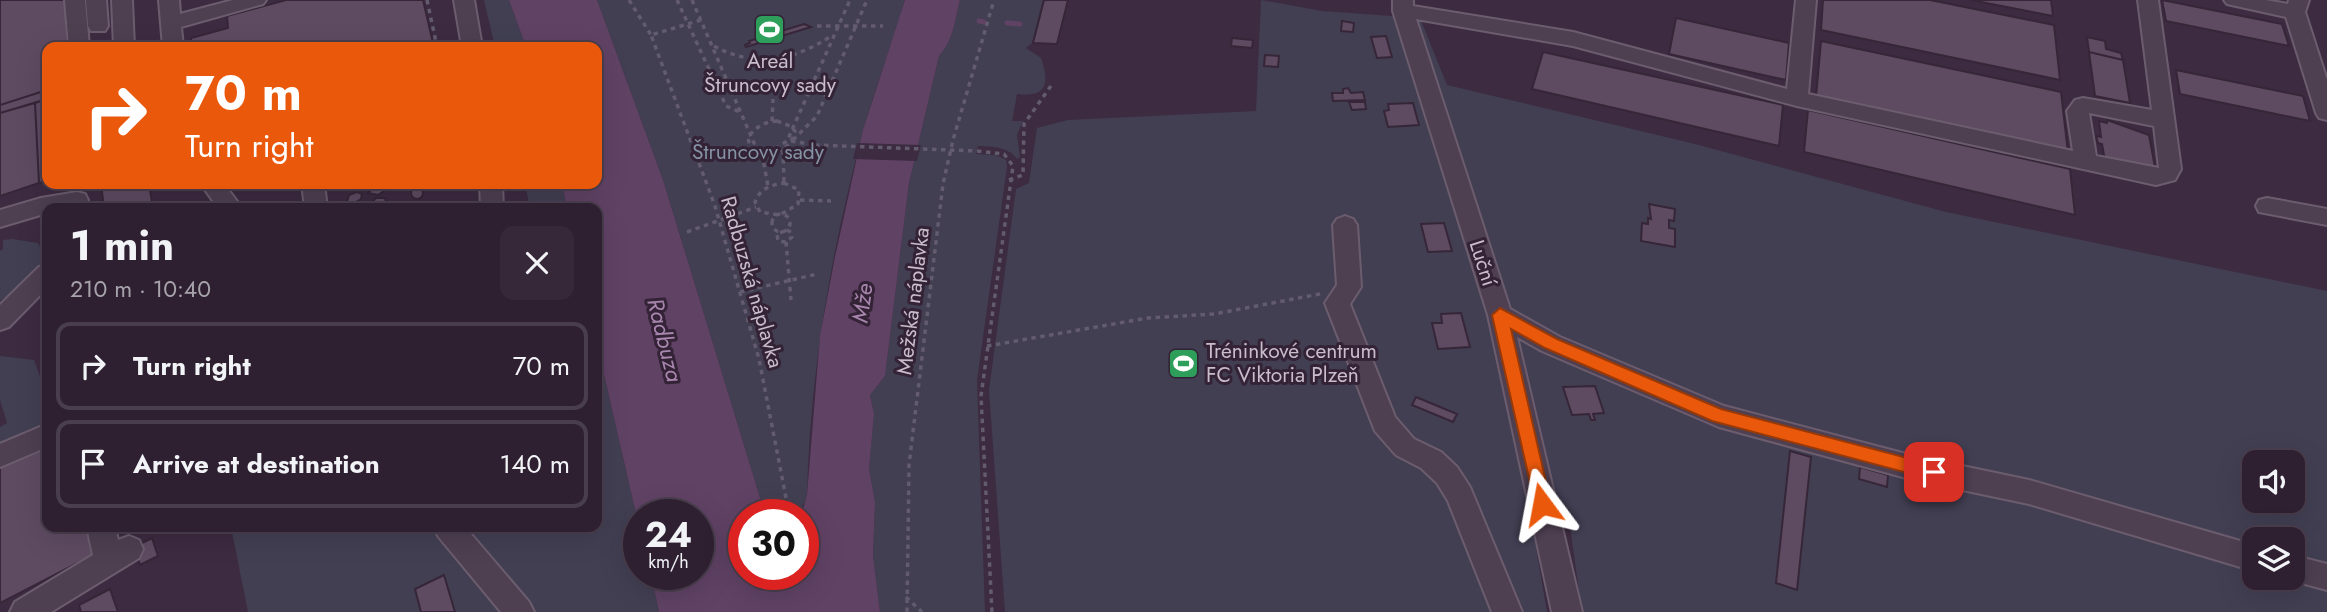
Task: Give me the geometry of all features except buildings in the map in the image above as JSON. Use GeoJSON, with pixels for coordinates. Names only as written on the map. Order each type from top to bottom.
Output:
{"type":"FeatureCollection","features":[{"type":"Feature","properties":{"kind":"street"},"geometry":{"type":"LineString","coordinates":[[75,0],[79,42]]}},
{"type":"Feature","properties":{"kind":"street"},"geometry":{"type":"LineString","coordinates":[[96,0],[98,26]]}},
{"type":"Feature","properties":{"kind":"street"},"geometry":{"type":"LineString","coordinates":[[122,0],[124,42]]}},
{"type":"Feature","properties":{"kind":"street"},"geometry":{"type":"LineString","coordinates":[[169,0],[173,42]]}},
{"type":"Feature","properties":{"kind":"street"},"geometry":{"type":"LineString","coordinates":[[172,23],[256,0]]}},
{"type":"Feature","properties":{"kind":"street"},"geometry":{"type":"LineString","coordinates":[[464,0],[471,42]]}},
{"type":"Feature","properties":{"kind":"street"},"geometry":{"type":"LineString","coordinates":[[1797,99],[1806,0]]}},
{"type":"Feature","properties":{"kind":"street"},"geometry":{"type":"LineString","coordinates":[[1403,6],[1573,39],[1797,99],[2155,177],[2167,174],[2170,169],[2148,0]]}},
{"type":"Feature","properties":{"kind":"street"},"geometry":{"type":"LineString","coordinates":[[2234,0],[2297,6],[2327,113]]}},
{"type":"Feature","properties":{"kind":"street","name":"Luční"},"geometry":{"type":"LineString","coordinates":[[1403,6],[1500,315],[1567,612]]}},
{"type":"Feature","properties":{"kind":"street"},"geometry":{"type":"LineString","coordinates":[[2086,163],[2078,111],[2080,107],[2091,105],[2163,120]]}},
{"type":"Feature","properties":{"kind":"street"},"geometry":{"type":"LineString","coordinates":[[55,203],[79,198]]}},
{"type":"Feature","properties":{"kind":"street"},"geometry":{"type":"LineString","coordinates":[[0,219],[42,206]]}},
{"type":"Feature","properties":{"kind":"street"},"geometry":{"type":"LineString","coordinates":[[2267,206],[2327,217]]}},
{"type":"Feature","properties":{"kind":"street"},"geometry":{"type":"LineString","coordinates":[[1345,225],[1349,286],[1337,303],[1384,424],[1405,447],[1431,460],[1447,475],[1460,495],[1507,612]]}},
{"type":"Feature","properties":{"kind":"street"},"geometry":{"type":"LineString","coordinates":[[0,308],[38,281]]}},
{"type":"Feature","properties":{"kind":"street"},"geometry":{"type":"LineString","coordinates":[[0,320],[38,281]]}},
{"type":"Feature","properties":{"kind":"street"},"geometry":{"type":"LineString","coordinates":[[1500,315],[1551,344],[1718,416],[1910,467],[2029,492],[2242,554]]}},
{"type":"Feature","properties":{"kind":"street"},"geometry":{"type":"LineString","coordinates":[[0,456],[42,437]]}},
{"type":"Feature","properties":{"kind":"street"},"geometry":{"type":"LineString","coordinates":[[25,612],[119,555],[104,532]]}},
{"type":"Feature","properties":{"kind":"street"},"geometry":{"type":"LineString","coordinates":[[453,532],[519,612]]}},
{"type":"Feature","properties":{"kind":"street"},"geometry":{"type":"LineString","coordinates":[[2305,571],[2327,577]]}},
{"type":"Feature","properties":{"kind":"path"},"geometry":{"type":"LineString","coordinates":[[427,0],[437,42]]}},
{"type":"Feature","properties":{"kind":"path","name":"Radbuzská náplavka"},"geometry":{"type":"LineString","coordinates":[[629,0],[651,35],[673,87],[719,220],[759,359],[786,499]]}},
{"type":"Feature","properties":{"kind":"path"},"geometry":{"type":"LineString","coordinates":[[677,0],[726,106],[743,114]]}},
{"type":"Feature","properties":{"kind":"path"},"geometry":{"type":"LineString","coordinates":[[692,0],[756,146],[766,150],[778,149],[791,141],[817,116],[867,0]]}},
{"type":"Feature","properties":{"kind":"path"},"geometry":{"type":"LineString","coordinates":[[792,127],[781,122],[761,125],[751,133],[748,144],[753,150],[762,153],[783,150],[795,136],[792,127],[850,0]]}},
{"type":"Feature","properties":{"kind":"path","name":"Mežská náplavka"},"geometry":{"type":"LineString","coordinates":[[907,612],[909,464],[943,184],[953,140],[994,0]]}},
{"type":"Feature","properties":{"kind":"path"},"geometry":{"type":"LineString","coordinates":[[651,35],[701,20]]}},
{"type":"Feature","properties":{"kind":"path"},"geometry":{"type":"LineString","coordinates":[[817,26],[883,26]]}},
{"type":"Feature","properties":{"kind":"path"},"geometry":{"type":"LineString","coordinates":[[713,46],[738,57],[773,60],[809,51],[832,35]]}},
{"type":"Feature","properties":{"kind":"path"},"geometry":{"type":"LineString","coordinates":[[1009,180],[1023,175],[1024,124],[1053,83]]}},
{"type":"Feature","properties":{"kind":"path"},"geometry":{"type":"LineString","coordinates":[[772,122],[773,99]]}},
{"type":"Feature","properties":{"kind":"path"},"geometry":{"type":"LineString","coordinates":[[791,141],[815,145],[977,150],[1008,155],[1013,166],[981,396],[992,612]]}},
{"type":"Feature","properties":{"kind":"path"},"geometry":{"type":"LineString","coordinates":[[783,150],[784,183]]}},
{"type":"Feature","properties":{"kind":"path"},"geometry":{"type":"LineString","coordinates":[[762,153],[768,186]]}},
{"type":"Feature","properties":{"kind":"path"},"geometry":{"type":"LineString","coordinates":[[756,207],[758,195],[768,186],[784,183],[799,190],[800,201],[791,211],[780,215],[773,219],[771,226],[774,230],[784,230],[792,233],[791,239],[780,242],[776,238],[777,234],[784,230],[792,221],[788,216],[780,215],[764,214],[756,207]]}},
{"type":"Feature","properties":{"kind":"path"},"geometry":{"type":"LineString","coordinates":[[800,201],[831,201]]}},
{"type":"Feature","properties":{"kind":"path"},"geometry":{"type":"LineString","coordinates":[[687,232],[756,207]]}},
{"type":"Feature","properties":{"kind":"path"},"geometry":{"type":"LineString","coordinates":[[786,242],[791,300]]}},
{"type":"Feature","properties":{"kind":"path"},"geometry":{"type":"LineString","coordinates":[[740,292],[817,274]]}},
{"type":"Feature","properties":{"kind":"path"},"geometry":{"type":"LineString","coordinates":[[986,346],[1148,318],[1214,314],[1349,286]]}},
{"type":"Feature","properties":{"kind":"path"},"geometry":{"type":"LineString","coordinates":[[906,597],[922,612]]}},
{"type":"Feature","properties":{"kind":"green space"},"geometry":{"type":"Polygon","coordinates":[[[484,0],[509,0],[524,42],[494,42],[484,0]]]}},
{"type":"Feature","properties":{"kind":"green space","name":"Štruncovy sady"},"geometry":{"type":"Polygon","coordinates":[[[597,0],[905,0],[868,116],[841,221],[818,358],[806,499],[760,499],[663,180],[597,0]]]}},
{"type":"Feature","properties":{"kind":"green space"},"geometry":{"type":"Polygon","coordinates":[[[960,0],[1043,0],[1032,43],[1026,48],[1041,58],[1045,81],[1044,87],[1035,94],[1017,94],[1012,121],[1023,121],[1017,135],[1020,157],[1017,159],[1005,149],[978,146],[976,154],[996,155],[1006,160],[1007,167],[977,380],[985,612],[880,612],[873,555],[875,502],[869,469],[874,414],[870,395],[885,376],[909,183],[939,56],[950,37],[960,0]]]}},
{"type":"Feature","properties":{"kind":"green space"},"geometry":{"type":"Polygon","coordinates":[[[1261,0],[1322,11],[1420,18],[1447,85],[1695,144],[1946,212],[2327,291],[2327,612],[1582,612],[1569,519],[1531,518],[1547,612],[1005,612],[989,390],[1016,189],[1029,183],[1037,128],[1068,120],[1256,111],[1261,0]]]}},
{"type":"Feature","properties":{"kind":"green space"},"geometry":{"type":"Polygon","coordinates":[[[526,189],[563,189],[566,203],[529,203],[526,189]]]}},
{"type":"Feature","properties":{"kind":"green space"},"geometry":{"type":"Polygon","coordinates":[[[3,240],[38,243],[42,253],[41,261],[38,270],[25,284],[0,301],[0,251],[3,249],[3,240]]]}},
{"type":"Feature","properties":{"kind":"green space"},"geometry":{"type":"Polygon","coordinates":[[[0,356],[34,360],[42,382],[42,434],[0,452],[0,427],[7,423],[0,400],[0,356]]]}},
{"type":"Feature","properties":{"kind":"green space"},"geometry":{"type":"Polygon","coordinates":[[[602,366],[633,499],[623,499],[623,590],[654,590],[659,612],[248,612],[232,532],[602,532],[602,366]]]}},
{"type":"Feature","properties":{"kind":"water"},"geometry":{"type":"Polygon","coordinates":[[[509,0],[597,0],[663,180],[760,499],[728,499],[728,590],[819,590],[819,499],[806,499],[820,336],[863,130],[905,0],[960,0],[950,37],[939,56],[909,183],[885,376],[870,395],[874,414],[869,469],[875,502],[873,555],[880,612],[659,612],[654,590],[714,590],[714,499],[633,499],[602,366],[602,203],[566,203],[563,189],[602,189],[602,42],[524,42],[509,0]]]}},
{"type":"Feature","properties":{"kind":"pier"},"geometry":{"type":"Polygon","coordinates":[[[857,143],[921,145],[917,161],[853,159],[857,143]]]}},
{"type":"Feature","properties":{"kind":"waterway"},"geometry":{"type":"LineString","coordinates":[[979,21],[984,22]]}},
{"type":"Feature","properties":{"kind":"waterway"},"geometry":{"type":"LineString","coordinates":[[1007,23],[1020,24]]}},
{"type":"Feature","properties":{"kind":"place","name":"Areál Štruncovy sady"},"geometry":{"type":"Point","coordinates":[770,29]}},
{"type":"Feature","properties":{"kind":"place","name":"Tréninkové centrum FC Viktoria Plzeň"},"geometry":{"type":"Point","coordinates":[1183,363]}},
{"type":"Feature","properties":{"kind":"route"},"geometry":{"type":"LineString","coordinates":[[1542,504],[1500,315],[1551,344],[1718,416],[1934,472]]}},
{"type":"Feature","properties":{"kind":"water label","name":"Mže"},"geometry":{"type":"Point","coordinates":[862,303]}},
{"type":"Feature","properties":{"kind":"water label","name":"Radbuza"},"geometry":{"type":"Point","coordinates":[665,340]}}]}
